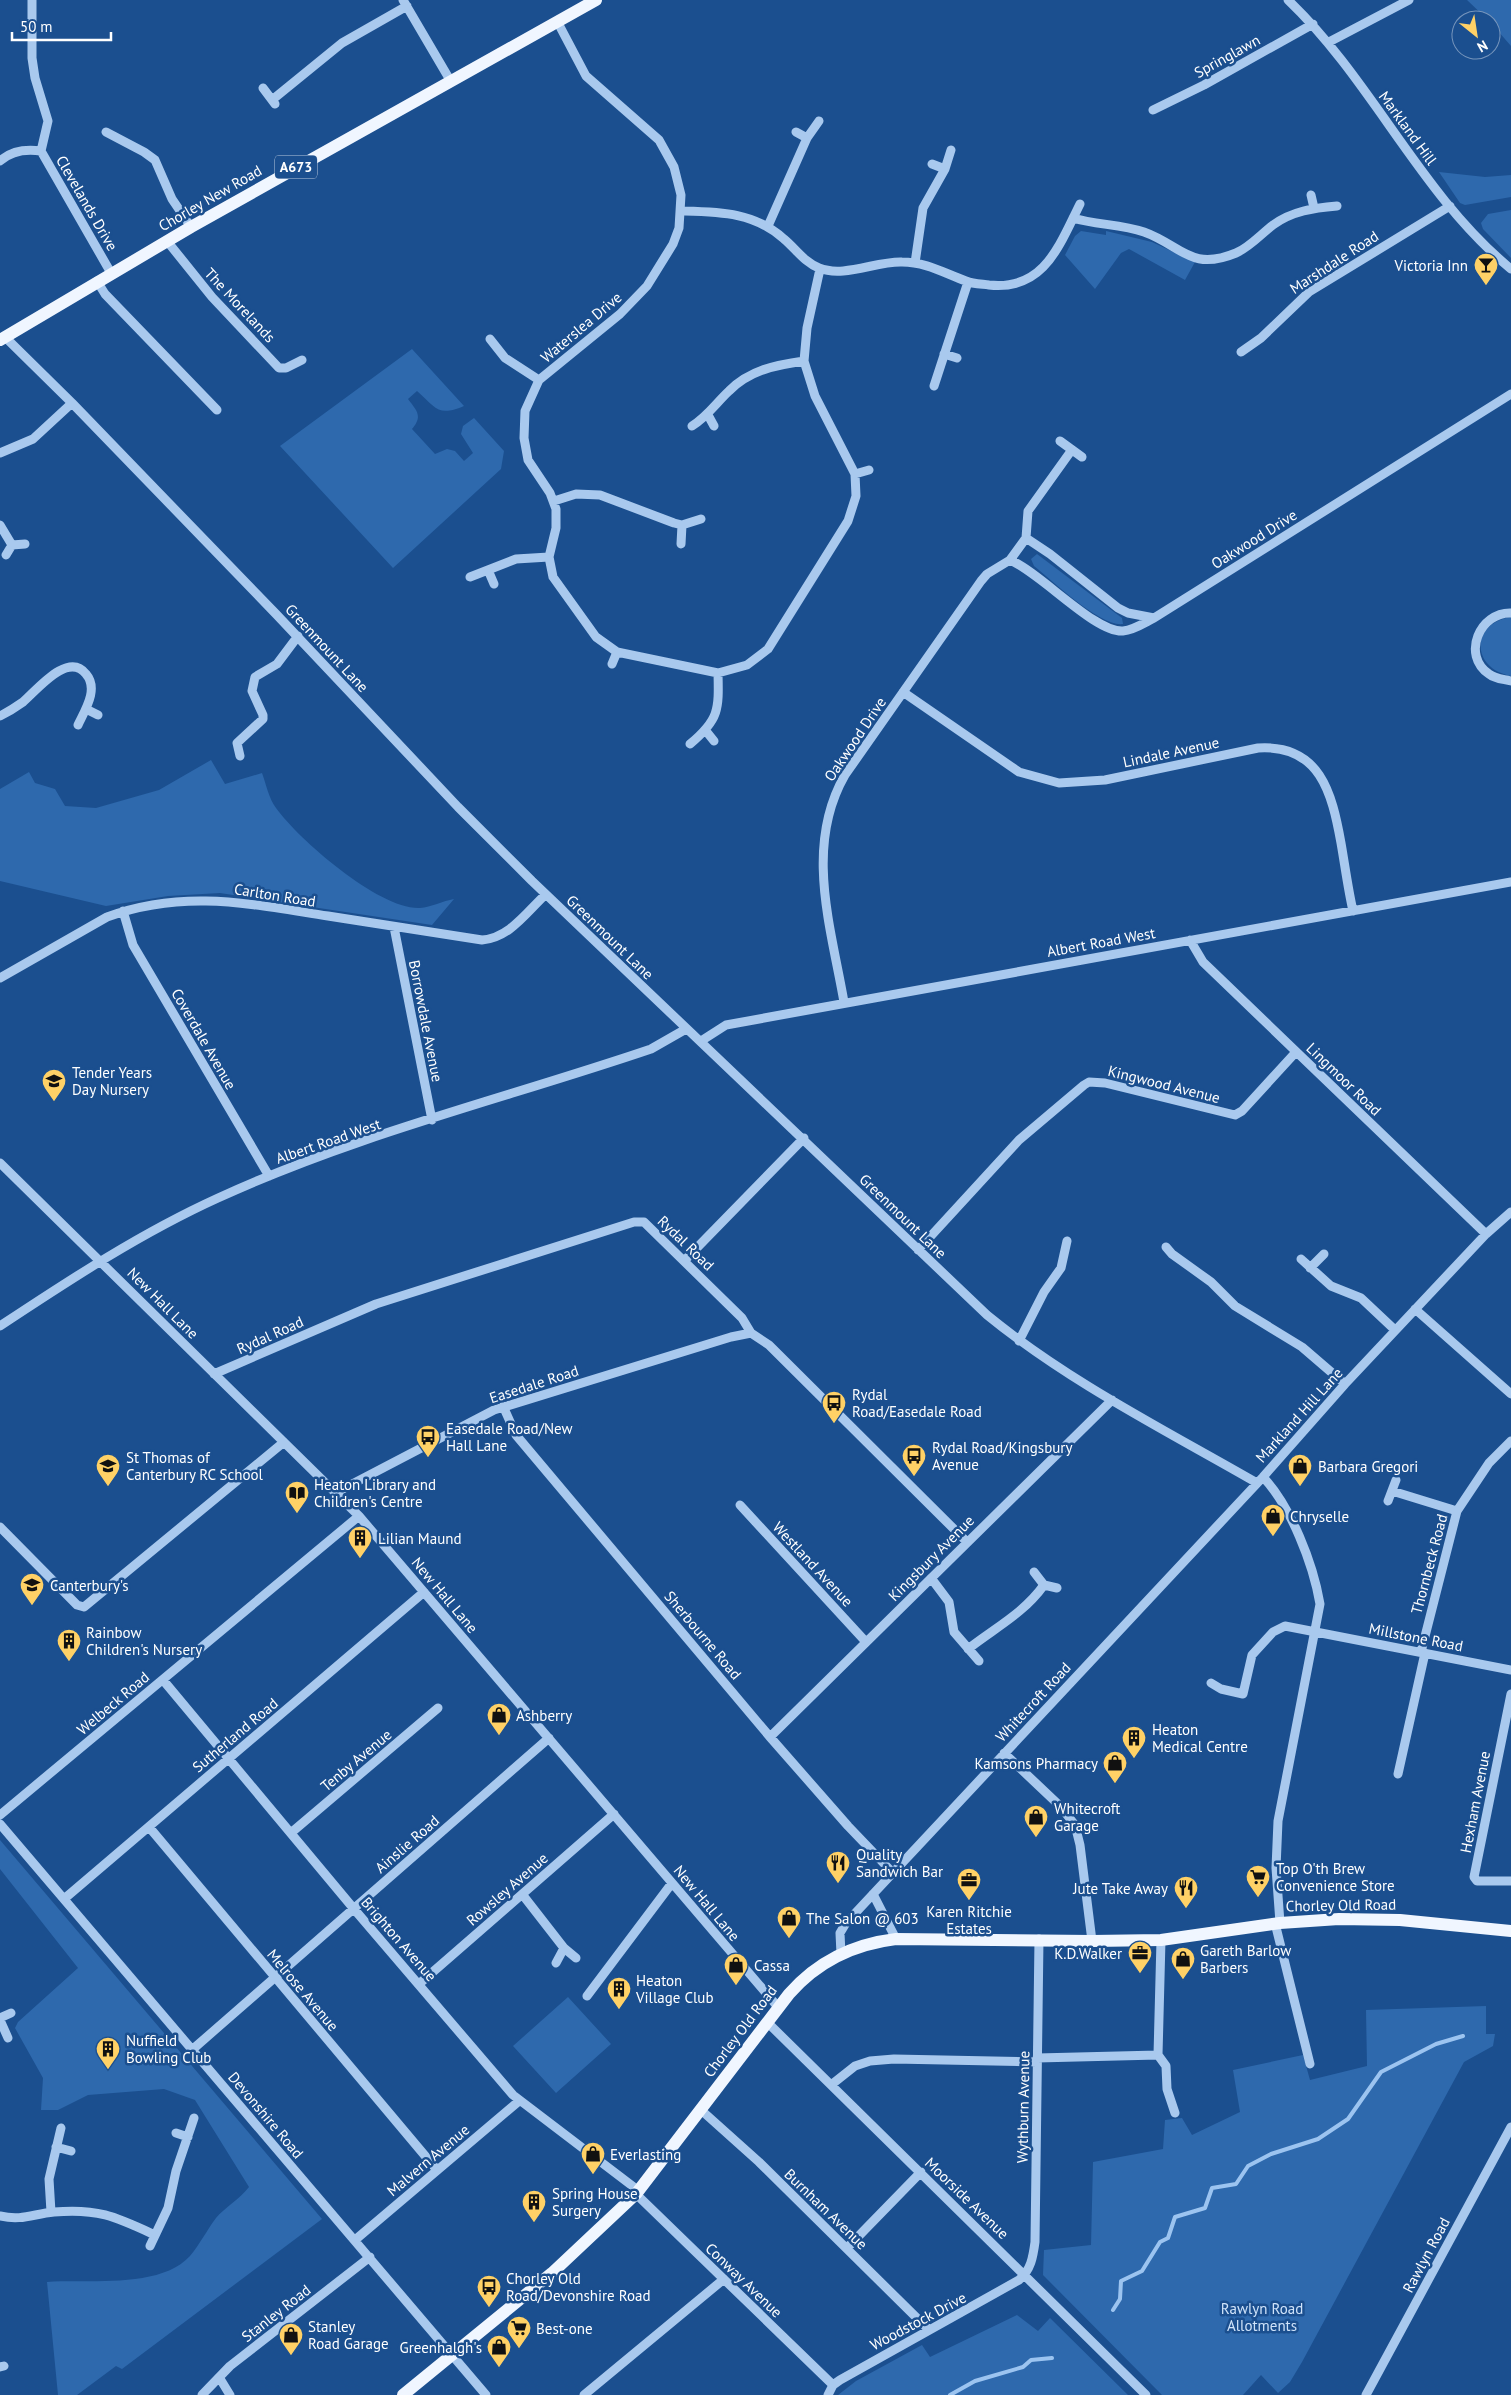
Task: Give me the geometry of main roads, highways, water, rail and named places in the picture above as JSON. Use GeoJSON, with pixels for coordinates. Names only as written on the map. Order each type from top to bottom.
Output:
{"type":"FeatureCollection","features":[{"type":"Feature","properties":{"kind":"main road","name":"Chorley New Road"},"geometry":{"type":"LineString","coordinates":[[2,338],[168,240],[450,80],[596,0]]}},
{"type":"Feature","properties":{"kind":"main road","name":"Chorley Old Road"},"geometry":{"type":"LineString","coordinates":[[404,2395],[552,2273],[637,2192],[778,2007],[806,1977],[841,1954],[871,1943],[896,1938],[1092,1941],[1161,1940],[1277,1923],[1370,1919],[1511,1931]]}},
{"type":"Feature","properties":{"kind":"waterway"},"geometry":{"type":"LineString","coordinates":[[1113,2310],[1120,2299],[1121,2281],[1142,2271],[1160,2242],[1168,2238],[1175,2217],[1205,2208],[1212,2188],[1236,2184],[1248,2166],[1271,2154],[1318,2139],[1348,2119],[1381,2072],[1436,2044],[1463,2036]]}},
{"type":"Feature","properties":{"kind":"waterway"},"geometry":{"type":"LineString","coordinates":[[950,2395],[975,2381],[1023,2367],[1031,2360],[1052,2358]]}},
{"type":"Feature","properties":{"kind":"place","name":"Victoria Inn"},"geometry":{"type":"Point","coordinates":[1486,286]}},
{"type":"Feature","properties":{"kind":"place","name":"Tender Years Day Nursery"},"geometry":{"type":"Point","coordinates":[54,1102]}},
{"type":"Feature","properties":{"kind":"place","name":"Rydal Road/Easedale Road"},"geometry":{"type":"Point","coordinates":[834,1424]}},
{"type":"Feature","properties":{"kind":"place","name":"Easedale Road/New Hall Lane"},"geometry":{"type":"Point","coordinates":[428,1458]}},
{"type":"Feature","properties":{"kind":"place","name":"Rydal Road/Kingsbury Avenue"},"geometry":{"type":"Point","coordinates":[914,1477]}},
{"type":"Feature","properties":{"kind":"place","name":"St Thomas of Canterbury RC School"},"geometry":{"type":"Point","coordinates":[108,1487]}},
{"type":"Feature","properties":{"kind":"place","name":"Barbara Gregori"},"geometry":{"type":"Point","coordinates":[1300,1487]}},
{"type":"Feature","properties":{"kind":"place","name":"Heaton Library and Children's Centre"},"geometry":{"type":"Point","coordinates":[297,1514]}},
{"type":"Feature","properties":{"kind":"place","name":"Chryselle"},"geometry":{"type":"Point","coordinates":[1273,1537]}},
{"type":"Feature","properties":{"kind":"place","name":"Lilian Maund"},"geometry":{"type":"Point","coordinates":[360,1559]}},
{"type":"Feature","properties":{"kind":"place","name":"Canterbury's"},"geometry":{"type":"Point","coordinates":[32,1606]}},
{"type":"Feature","properties":{"kind":"place","name":"Rainbow Children's Nursery"},"geometry":{"type":"Point","coordinates":[69,1662]}},
{"type":"Feature","properties":{"kind":"place","name":"Ashberry"},"geometry":{"type":"Point","coordinates":[499,1736]}},
{"type":"Feature","properties":{"kind":"place","name":"Heaton Medical Centre"},"geometry":{"type":"Point","coordinates":[1134,1759]}},
{"type":"Feature","properties":{"kind":"place","name":"Kamsons Pharmacy"},"geometry":{"type":"Point","coordinates":[1115,1784]}},
{"type":"Feature","properties":{"kind":"place","name":"Whitecroft Garage"},"geometry":{"type":"Point","coordinates":[1036,1838]}},
{"type":"Feature","properties":{"kind":"place","name":"Quality Sandwich Bar"},"geometry":{"type":"Point","coordinates":[838,1884]}},
{"type":"Feature","properties":{"kind":"place","name":"Top O'th Brew Convenience Store"},"geometry":{"type":"Point","coordinates":[1258,1898]}},
{"type":"Feature","properties":{"kind":"place","name":"Karen Ritchie Estates"},"geometry":{"type":"Point","coordinates":[969,1901]}},
{"type":"Feature","properties":{"kind":"place","name":"Jute Take Away"},"geometry":{"type":"Point","coordinates":[1186,1909]}},
{"type":"Feature","properties":{"kind":"place","name":"The Salon @ 603"},"geometry":{"type":"Point","coordinates":[789,1939]}},
{"type":"Feature","properties":{"kind":"place","name":"K.D.Walker"},"geometry":{"type":"Point","coordinates":[1140,1974]}},
{"type":"Feature","properties":{"kind":"place","name":"Gareth Barlow Barbers"},"geometry":{"type":"Point","coordinates":[1183,1980]}},
{"type":"Feature","properties":{"kind":"place","name":"Cassa"},"geometry":{"type":"Point","coordinates":[736,1986]}},
{"type":"Feature","properties":{"kind":"place","name":"Heaton Village Club"},"geometry":{"type":"Point","coordinates":[619,2010]}},
{"type":"Feature","properties":{"kind":"place","name":"Nuffield Bowling Club"},"geometry":{"type":"Point","coordinates":[108,2070]}},
{"type":"Feature","properties":{"kind":"place","name":"Everlasting"},"geometry":{"type":"Point","coordinates":[593,2175]}},
{"type":"Feature","properties":{"kind":"place","name":"Spring House Surgery"},"geometry":{"type":"Point","coordinates":[534,2223]}},
{"type":"Feature","properties":{"kind":"place","name":"Chorley Old Road/Devonshire Road"},"geometry":{"type":"Point","coordinates":[489,2308]}},
{"type":"Feature","properties":{"kind":"place","name":"Best-one"},"geometry":{"type":"Point","coordinates":[519,2349]}},
{"type":"Feature","properties":{"kind":"place","name":"Stanley Road Garage"},"geometry":{"type":"Point","coordinates":[291,2356]}},
{"type":"Feature","properties":{"kind":"place","name":"Greenhalgh's"},"geometry":{"type":"Point","coordinates":[499,2368]}},
{"type":"Feature","properties":{"kind":"park label","name":"Rawlyn Road Allotments"},"geometry":{"type":"Point","coordinates":[1262,2316]}}]}
